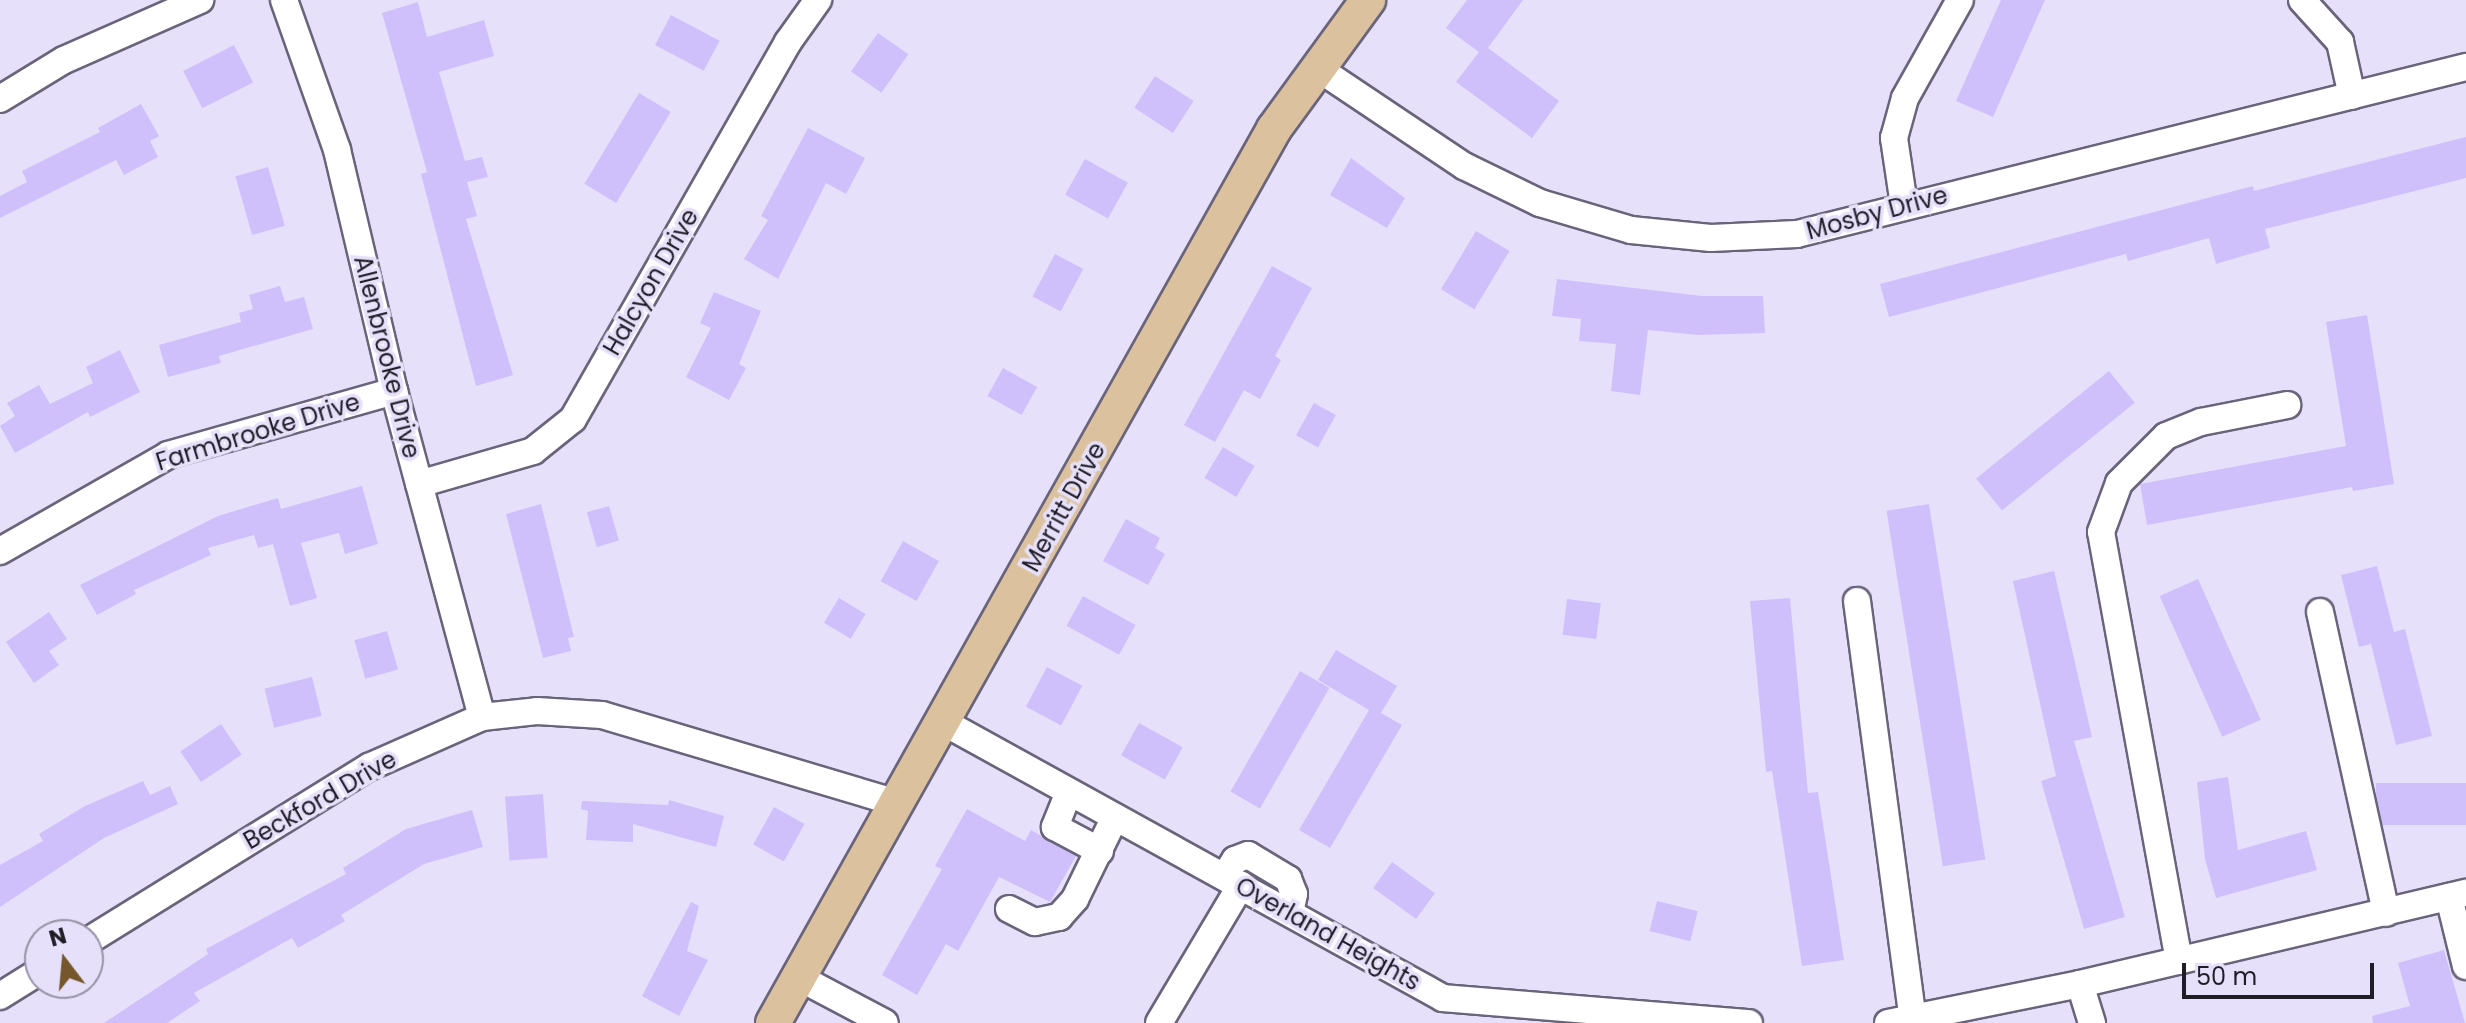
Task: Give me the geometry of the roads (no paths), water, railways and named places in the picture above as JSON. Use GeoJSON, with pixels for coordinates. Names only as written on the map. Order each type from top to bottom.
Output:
{"type":"FeatureCollection","features":[{"type":"Feature","properties":{"kind":"main road","name":"Merritt Drive"},"geometry":{"type":"LineString","coordinates":[[773,1023],[894,802],[945,723],[1274,129],[1316,67],[1368,0]]}},
{"type":"Feature","properties":{"kind":"street"},"geometry":{"type":"LineString","coordinates":[[0,99],[64,60],[200,0]]}},
{"type":"Feature","properties":{"kind":"street","name":"Allenbrooke Drive"},"geometry":{"type":"LineString","coordinates":[[284,0],[337,150],[394,391],[482,717]]}},
{"type":"Feature","properties":{"kind":"street","name":"Halcyon Drive"},"geometry":{"type":"LineString","coordinates":[[419,484],[533,451],[573,419],[788,42],[818,0]]}},
{"type":"Feature","properties":{"kind":"street"},"geometry":{"type":"LineString","coordinates":[[1904,205],[1894,138],[1905,98],[1960,0]]}},
{"type":"Feature","properties":{"kind":"street"},"geometry":{"type":"LineString","coordinates":[[2302,0],[2340,42],[2352,96]]}},
{"type":"Feature","properties":{"kind":"street","name":"Mosby Drive"},"geometry":{"type":"LineString","coordinates":[[1316,67],[1464,166],[1545,205],[1631,230],[1711,238],[1797,234],[2466,67]]}},
{"type":"Feature","properties":{"kind":"street","name":"Farmbrooke Drive"},"geometry":{"type":"LineString","coordinates":[[0,551],[168,455],[394,391]]}},
{"type":"Feature","properties":{"kind":"street"},"geometry":{"type":"LineString","coordinates":[[2179,961],[2101,532],[2119,483],[2166,436],[2201,422],[2287,405]]}},
{"type":"Feature","properties":{"kind":"street"},"geometry":{"type":"LineString","coordinates":[[1857,601],[1900,1021],[2080,984],[2457,895],[2466,966]]}},
{"type":"Feature","properties":{"kind":"street"},"geometry":{"type":"LineString","coordinates":[[2320,612],[2386,913]]}},
{"type":"Feature","properties":{"kind":"street","name":"Beckford Drive"},"geometry":{"type":"LineString","coordinates":[[104,931],[369,767],[482,717],[537,711],[602,715],[894,802]]}},
{"type":"Feature","properties":{"kind":"street","name":"Overland Heights"},"geometry":{"type":"LineString","coordinates":[[945,723],[1443,998],[1737,1022]]}},
{"type":"Feature","properties":{"kind":"street"},"geometry":{"type":"LineString","coordinates":[[1069,792],[1055,827],[1100,851]]}},
{"type":"Feature","properties":{"kind":"street"},"geometry":{"type":"LineString","coordinates":[[1009,909],[1035,922],[1059,917],[1075,899],[1115,817]]}},
{"type":"Feature","properties":{"kind":"street"},"geometry":{"type":"LineString","coordinates":[[1159,1023],[1233,881]]}},
{"type":"Feature","properties":{"kind":"street"},"geometry":{"type":"LineString","coordinates":[[798,977],[885,1023]]}},
{"type":"Feature","properties":{"kind":"street"},"geometry":{"type":"LineString","coordinates":[[0,996],[24,981]]}},
{"type":"Feature","properties":{"kind":"street"},"geometry":{"type":"LineString","coordinates":[[2080,984],[2092,1023]]}}]}
